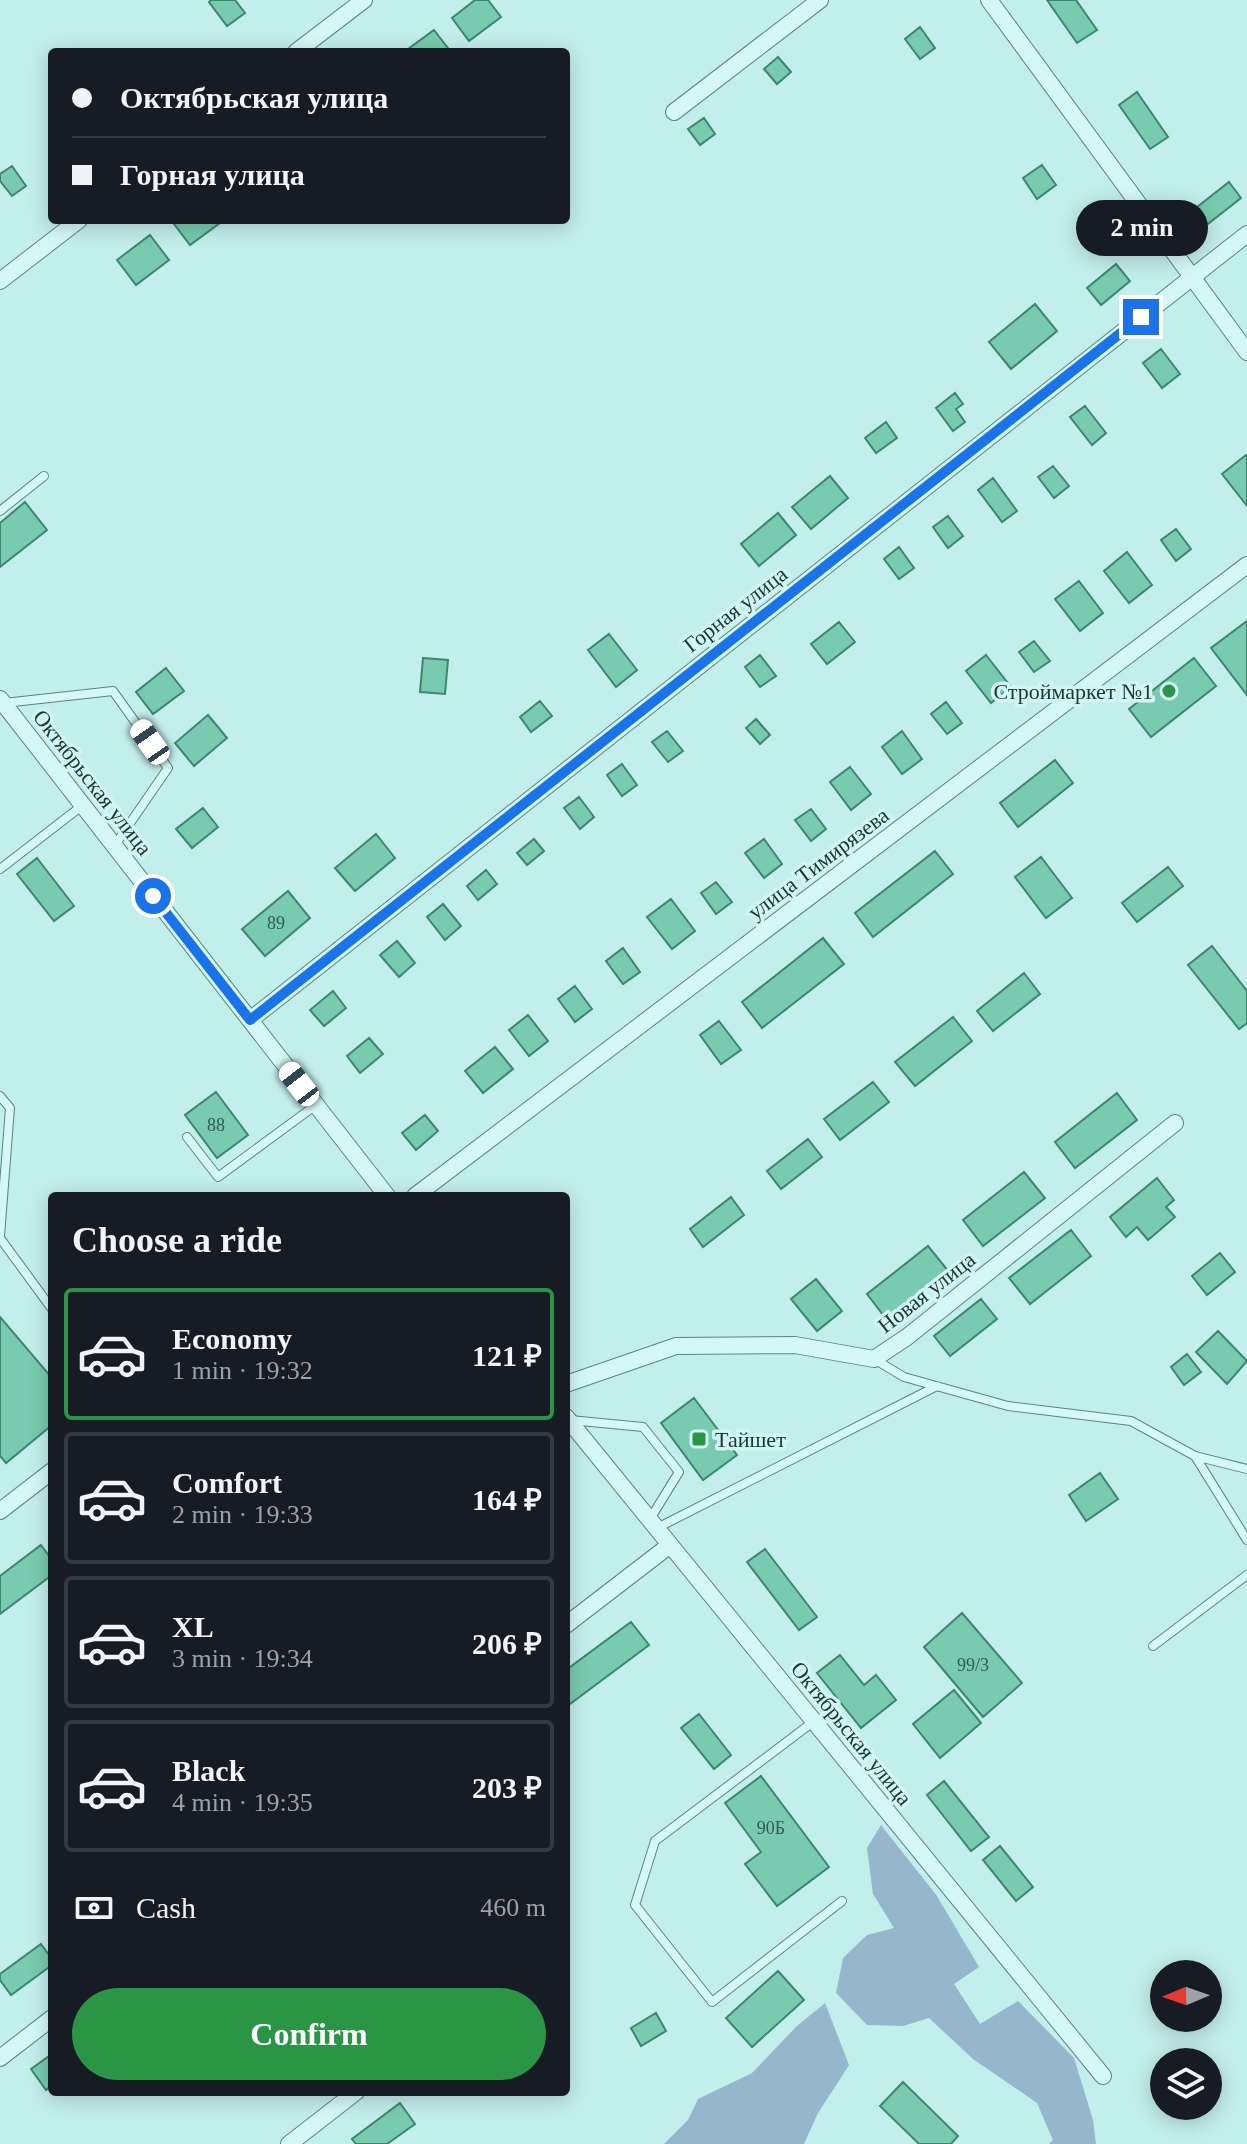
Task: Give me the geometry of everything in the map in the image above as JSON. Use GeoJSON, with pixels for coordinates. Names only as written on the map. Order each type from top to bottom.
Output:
{"type":"FeatureCollection","features":[{"type":"Feature","properties":{"kind":"street"},"geometry":{"type":"LineString","coordinates":[[301,48],[364,0]]}},
{"type":"Feature","properties":{"kind":"street"},"geometry":{"type":"LineString","coordinates":[[674,112],[820,0]]}},
{"type":"Feature","properties":{"kind":"street"},"geometry":{"type":"LineString","coordinates":[[989,0],[1247,352]]}},
{"type":"Feature","properties":{"kind":"street"},"geometry":{"type":"LineString","coordinates":[[0,281],[74,224]]}},
{"type":"Feature","properties":{"kind":"street","name":"Горная улица"},"geometry":{"type":"LineString","coordinates":[[250,1020],[1247,234]]}},
{"type":"Feature","properties":{"kind":"street","name":"улица Тимирязева"},"geometry":{"type":"LineString","coordinates":[[420,1192],[1247,565]]}},
{"type":"Feature","properties":{"kind":"street","name":"Октябрьская улица"},"geometry":{"type":"LineString","coordinates":[[2,701],[384,1192]]}},
{"type":"Feature","properties":{"kind":"street","name":"Новая улица"},"geometry":{"type":"LineString","coordinates":[[570,1383],[676,1346],[795,1345],[874,1359],[907,1337],[1175,1123]]}},
{"type":"Feature","properties":{"kind":"street","name":"Октябрьская улица"},"geometry":{"type":"LineString","coordinates":[[570,1422],[1103,2076]]}},
{"type":"Feature","properties":{"kind":"street"},"geometry":{"type":"LineString","coordinates":[[3,1504],[48,1474]]}},
{"type":"Feature","properties":{"kind":"street"},"geometry":{"type":"LineString","coordinates":[[570,1622],[670,1545]]}},
{"type":"Feature","properties":{"kind":"street"},"geometry":{"type":"LineString","coordinates":[[0,2058],[48,2021]]}},
{"type":"Feature","properties":{"kind":"street"},"geometry":{"type":"LineString","coordinates":[[289,2144],[351,2096]]}},
{"type":"Feature","properties":{"kind":"lane"},"geometry":{"type":"LineString","coordinates":[[0,511],[44,476]]}},
{"type":"Feature","properties":{"kind":"lane"},"geometry":{"type":"LineString","coordinates":[[2,701],[113,691],[168,768],[114,846]]}},
{"type":"Feature","properties":{"kind":"lane"},"geometry":{"type":"LineString","coordinates":[[0,869],[83,805]]}},
{"type":"Feature","properties":{"kind":"lane"},"geometry":{"type":"LineString","coordinates":[[0,1096],[10,1108],[0,1237],[48,1303]]}},
{"type":"Feature","properties":{"kind":"lane"},"geometry":{"type":"LineString","coordinates":[[187,1137],[218,1177],[316,1105]]}},
{"type":"Feature","properties":{"kind":"lane"},"geometry":{"type":"LineString","coordinates":[[874,1359],[904,1377],[1008,1406],[1131,1421],[1195,1456],[1247,1469]]}},
{"type":"Feature","properties":{"kind":"lane"},"geometry":{"type":"LineString","coordinates":[[653,1524],[937,1386]]}},
{"type":"Feature","properties":{"kind":"lane"},"geometry":{"type":"LineString","coordinates":[[570,1418],[643,1427],[679,1472],[653,1524]]}},
{"type":"Feature","properties":{"kind":"lane"},"geometry":{"type":"LineString","coordinates":[[1195,1456],[1247,1540]]}},
{"type":"Feature","properties":{"kind":"lane"},"geometry":{"type":"LineString","coordinates":[[1153,1646],[1247,1575]]}},
{"type":"Feature","properties":{"kind":"lane"},"geometry":{"type":"LineString","coordinates":[[814,1721],[655,1841],[635,1905],[712,2002],[842,1901]]}},
{"type":"Feature","properties":{"kind":"shaded area"},"geometry":{"type":"Polygon","coordinates":[[[881,1825],[937,1896],[979,1967],[954,1984],[980,2024],[1018,2001],[1074,2058],[1093,2120],[1096,2144],[1049,2144],[1053,2140],[1037,2103],[973,2059],[929,2018],[903,2026],[867,2025],[836,1993],[843,1958],[867,1935],[894,1928],[873,1894],[867,1848],[881,1825]]]}},
{"type":"Feature","properties":{"kind":"shaded area"},"geometry":{"type":"Polygon","coordinates":[[[825,2003],[849,2065],[818,2113],[804,2144],[664,2144],[688,2120],[698,2099],[752,2073],[797,2026],[825,2003]]]}},
{"type":"Feature","properties":{"kind":"building"},"geometry":{"type":"Polygon","coordinates":[[[235,0],[245,13],[227,26],[209,2],[235,0]]]}},
{"type":"Feature","properties":{"kind":"building"},"geometry":{"type":"Polygon","coordinates":[[[475,0],[488,0],[501,17],[469,41],[452,18],[475,0]]]}},
{"type":"Feature","properties":{"kind":"building"},"geometry":{"type":"Polygon","coordinates":[[[1047,0],[1076,0],[1097,30],[1077,43],[1047,0]]]}},
{"type":"Feature","properties":{"kind":"building"},"geometry":{"type":"Polygon","coordinates":[[[920,27],[935,48],[920,59],[905,39],[920,27]]]}},
{"type":"Feature","properties":{"kind":"building"},"geometry":{"type":"Polygon","coordinates":[[[434,30],[448,48],[409,48],[434,30]]]}},
{"type":"Feature","properties":{"kind":"building"},"geometry":{"type":"Polygon","coordinates":[[[778,57],[791,72],[777,84],[764,69],[778,57]]]}},
{"type":"Feature","properties":{"kind":"building"},"geometry":{"type":"Polygon","coordinates":[[[1137,92],[1168,137],[1150,149],[1119,105],[1137,92]]]}},
{"type":"Feature","properties":{"kind":"building"},"geometry":{"type":"Polygon","coordinates":[[[704,118],[715,134],[700,145],[688,129],[704,118]]]}},
{"type":"Feature","properties":{"kind":"building"},"geometry":{"type":"Polygon","coordinates":[[[1042,165],[1056,185],[1037,199],[1023,178],[1042,165]]]}},
{"type":"Feature","properties":{"kind":"building"},"geometry":{"type":"Polygon","coordinates":[[[12,166],[26,186],[12,196],[0,181],[0,174],[12,166]]]}},
{"type":"Feature","properties":{"kind":"building"},"geometry":{"type":"Polygon","coordinates":[[[1229,182],[1241,198],[1204,227],[1192,211],[1229,182]]]}},
{"type":"Feature","properties":{"kind":"building"},"geometry":{"type":"Polygon","coordinates":[[[174,224],[219,224],[190,245],[174,224]]]}},
{"type":"Feature","properties":{"kind":"building"},"geometry":{"type":"Polygon","coordinates":[[[150,235],[169,260],[136,285],[117,260],[150,235]]]}},
{"type":"Feature","properties":{"kind":"building"},"geometry":{"type":"Polygon","coordinates":[[[1116,264],[1130,281],[1101,305],[1087,288],[1116,264]]]}},
{"type":"Feature","properties":{"kind":"building"},"geometry":{"type":"Polygon","coordinates":[[[1035,304],[1057,331],[1011,369],[989,342],[1035,304]]]}},
{"type":"Feature","properties":{"kind":"building"},"geometry":{"type":"Polygon","coordinates":[[[1161,349],[1180,374],[1162,388],[1143,363],[1161,349]]]}},
{"type":"Feature","properties":{"kind":"building"},"geometry":{"type":"Polygon","coordinates":[[[955,393],[963,404],[956,409],[965,422],[953,431],[936,408],[955,393]]]}},
{"type":"Feature","properties":{"kind":"building"},"geometry":{"type":"Polygon","coordinates":[[[1085,406],[1106,433],[1092,445],[1070,417],[1085,406]]]}},
{"type":"Feature","properties":{"kind":"building"},"geometry":{"type":"Polygon","coordinates":[[[886,422],[897,438],[876,453],[865,438],[886,422]]]}},
{"type":"Feature","properties":{"kind":"building"},"geometry":{"type":"Polygon","coordinates":[[[1247,457],[1247,506],[1222,474],[1247,457]]]}},
{"type":"Feature","properties":{"kind":"building"},"geometry":{"type":"Polygon","coordinates":[[[1053,466],[1069,486],[1054,498],[1038,477],[1053,466]]]}},
{"type":"Feature","properties":{"kind":"building"},"geometry":{"type":"Polygon","coordinates":[[[830,476],[848,498],[811,529],[792,507],[830,476]]]}},
{"type":"Feature","properties":{"kind":"building"},"geometry":{"type":"Polygon","coordinates":[[[993,478],[1017,511],[1002,522],[978,490],[993,478]]]}},
{"type":"Feature","properties":{"kind":"building"},"geometry":{"type":"Polygon","coordinates":[[[25,502],[47,530],[0,567],[0,523],[25,502]]]}},
{"type":"Feature","properties":{"kind":"building"},"geometry":{"type":"Polygon","coordinates":[[[778,513],[796,535],[759,566],[741,544],[778,513]]]}},
{"type":"Feature","properties":{"kind":"building"},"geometry":{"type":"Polygon","coordinates":[[[948,516],[963,536],[948,548],[933,527],[948,516]]]}},
{"type":"Feature","properties":{"kind":"building"},"geometry":{"type":"Polygon","coordinates":[[[1176,529],[1191,549],[1176,561],[1161,540],[1176,529]]]}},
{"type":"Feature","properties":{"kind":"building"},"geometry":{"type":"Polygon","coordinates":[[[899,547],[914,568],[899,579],[884,559],[899,547]]]}},
{"type":"Feature","properties":{"kind":"building"},"geometry":{"type":"Polygon","coordinates":[[[1127,552],[1152,585],[1129,603],[1104,571],[1127,552]]]}},
{"type":"Feature","properties":{"kind":"building"},"geometry":{"type":"Polygon","coordinates":[[[1079,581],[1103,613],[1080,631],[1055,599],[1079,581]]]}},
{"type":"Feature","properties":{"kind":"building"},"geometry":{"type":"Polygon","coordinates":[[[1247,621],[1247,695],[1211,648],[1247,621]]]}},
{"type":"Feature","properties":{"kind":"building"},"geometry":{"type":"Polygon","coordinates":[[[839,622],[855,642],[827,664],[811,644],[839,622]]]}},
{"type":"Feature","properties":{"kind":"building"},"geometry":{"type":"Polygon","coordinates":[[[609,634],[637,670],[616,687],[588,650],[609,634]]]}},
{"type":"Feature","properties":{"kind":"building"},"geometry":{"type":"Polygon","coordinates":[[[1034,641],[1050,661],[1034,672],[1019,652],[1034,641]]]}},
{"type":"Feature","properties":{"kind":"building"},"geometry":{"type":"Polygon","coordinates":[[[760,655],[776,676],[760,687],[745,667],[760,655]]]}},
{"type":"Feature","properties":{"kind":"building"},"geometry":{"type":"Polygon","coordinates":[[[986,655],[1011,687],[991,703],[966,671],[986,655]]]}},
{"type":"Feature","properties":{"kind":"building"},"geometry":{"type":"Polygon","coordinates":[[[423,658],[448,660],[445,694],[420,692],[423,658]]]}},
{"type":"Feature","properties":{"kind":"building"},"geometry":{"type":"Polygon","coordinates":[[[1194,658],[1216,686],[1151,737],[1129,709],[1194,658]]]}},
{"type":"Feature","properties":{"kind":"building"},"geometry":{"type":"Polygon","coordinates":[[[166,668],[184,691],[153,714],[136,692],[166,668]]]}},
{"type":"Feature","properties":{"kind":"building"},"geometry":{"type":"Polygon","coordinates":[[[540,701],[552,716],[531,732],[520,717],[540,701]]]}},
{"type":"Feature","properties":{"kind":"building"},"geometry":{"type":"Polygon","coordinates":[[[946,702],[962,723],[947,734],[931,714],[946,702]]]}},
{"type":"Feature","properties":{"kind":"building"},"geometry":{"type":"Polygon","coordinates":[[[208,715],[227,738],[194,766],[175,743],[208,715]]]}},
{"type":"Feature","properties":{"kind":"building"},"geometry":{"type":"Polygon","coordinates":[[[756,719],[770,735],[760,744],[746,728],[756,719]]]}},
{"type":"Feature","properties":{"kind":"building"},"geometry":{"type":"Polygon","coordinates":[[[667,731],[683,751],[668,762],[652,742],[667,731]]]}},
{"type":"Feature","properties":{"kind":"building"},"geometry":{"type":"Polygon","coordinates":[[[902,731],[922,759],[902,774],[882,747],[902,731]]]}},
{"type":"Feature","properties":{"kind":"building"},"geometry":{"type":"Polygon","coordinates":[[[1055,760],[1073,783],[1018,827],[1000,803],[1055,760]]]}},
{"type":"Feature","properties":{"kind":"building"},"geometry":{"type":"Polygon","coordinates":[[[622,764],[637,785],[622,796],[607,775],[622,764]]]}},
{"type":"Feature","properties":{"kind":"building"},"geometry":{"type":"Polygon","coordinates":[[[850,767],[871,794],[851,810],[830,782],[850,767]]]}},
{"type":"Feature","properties":{"kind":"building"},"geometry":{"type":"Polygon","coordinates":[[[579,797],[594,817],[580,829],[564,808],[579,797]]]}},
{"type":"Feature","properties":{"kind":"building"},"geometry":{"type":"Polygon","coordinates":[[[203,808],[218,827],[192,848],[176,829],[203,808]]]}},
{"type":"Feature","properties":{"kind":"building"},"geometry":{"type":"Polygon","coordinates":[[[811,809],[826,829],[811,841],[795,820],[811,809]]]}},
{"type":"Feature","properties":{"kind":"building"},"geometry":{"type":"Polygon","coordinates":[[[376,834],[395,858],[355,891],[335,868],[376,834]]]}},
{"type":"Feature","properties":{"kind":"building"},"geometry":{"type":"Polygon","coordinates":[[[534,839],[544,851],[527,865],[517,853],[534,839]]]}},
{"type":"Feature","properties":{"kind":"building"},"geometry":{"type":"Polygon","coordinates":[[[764,839],[782,864],[764,878],[745,853],[764,839]]]}},
{"type":"Feature","properties":{"kind":"building"},"geometry":{"type":"Polygon","coordinates":[[[935,851],[953,874],[873,937],[855,913],[935,851]]]}},
{"type":"Feature","properties":{"kind":"building"},"geometry":{"type":"Polygon","coordinates":[[[1041,857],[1072,898],[1046,918],[1015,877],[1041,857]]]}},
{"type":"Feature","properties":{"kind":"building"},"geometry":{"type":"Polygon","coordinates":[[[37,858],[74,906],[54,921],[17,874],[37,858]]]}},
{"type":"Feature","properties":{"kind":"building"},"geometry":{"type":"Polygon","coordinates":[[[1168,867],[1183,886],[1137,922],[1122,903],[1168,867]]]}},
{"type":"Feature","properties":{"kind":"building"},"geometry":{"type":"Polygon","coordinates":[[[486,870],[497,884],[478,900],[467,886],[486,870]]]}},
{"type":"Feature","properties":{"kind":"building"},"geometry":{"type":"Polygon","coordinates":[[[716,882],[732,902],[716,914],[701,893],[716,882]]]}},
{"type":"Feature","properties":{"kind":"building"},"geometry":{"type":"Polygon","coordinates":[[[288,891],[310,918],[265,956],[242,929],[288,891]]]}},
{"type":"Feature","properties":{"kind":"building"},"geometry":{"type":"Polygon","coordinates":[[[671,899],[695,931],[672,949],[647,917],[671,899]]]}},
{"type":"Feature","properties":{"kind":"building"},"geometry":{"type":"Polygon","coordinates":[[[443,904],[461,926],[445,940],[427,917],[443,904]]]}},
{"type":"Feature","properties":{"kind":"building"},"geometry":{"type":"Polygon","coordinates":[[[823,938],[844,964],[762,1028],[742,1002],[823,938]]]}},
{"type":"Feature","properties":{"kind":"building"},"geometry":{"type":"Polygon","coordinates":[[[397,941],[415,963],[399,977],[380,955],[397,941]]]}},
{"type":"Feature","properties":{"kind":"building"},"geometry":{"type":"Polygon","coordinates":[[[1212,946],[1247,991],[1247,1023],[1239,1029],[1188,965],[1212,946]]]}},
{"type":"Feature","properties":{"kind":"building"},"geometry":{"type":"Polygon","coordinates":[[[623,948],[640,972],[623,984],[606,961],[623,948]]]}},
{"type":"Feature","properties":{"kind":"building"},"geometry":{"type":"Polygon","coordinates":[[[1024,973],[1040,994],[993,1031],[977,1011],[1024,973]]]}},
{"type":"Feature","properties":{"kind":"building"},"geometry":{"type":"Polygon","coordinates":[[[575,986],[592,1009],[575,1022],[558,999],[575,986]]]}},
{"type":"Feature","properties":{"kind":"building"},"geometry":{"type":"Polygon","coordinates":[[[333,991],[346,1008],[324,1026],[310,1010],[333,991]]]}},
{"type":"Feature","properties":{"kind":"building"},"geometry":{"type":"Polygon","coordinates":[[[528,1015],[548,1041],[529,1056],[509,1030],[528,1015]]]}},
{"type":"Feature","properties":{"kind":"building"},"geometry":{"type":"Polygon","coordinates":[[[953,1017],[972,1041],[915,1086],[895,1062],[953,1017]]]}},
{"type":"Feature","properties":{"kind":"building"},"geometry":{"type":"Polygon","coordinates":[[[719,1021],[741,1050],[721,1064],[700,1035],[719,1021]]]}},
{"type":"Feature","properties":{"kind":"building"},"geometry":{"type":"Polygon","coordinates":[[[369,1038],[383,1054],[360,1073],[347,1056],[369,1038]]]}},
{"type":"Feature","properties":{"kind":"building"},"geometry":{"type":"Polygon","coordinates":[[[495,1047],[513,1069],[483,1093],[465,1071],[495,1047]]]}},
{"type":"Feature","properties":{"kind":"building"},"geometry":{"type":"Polygon","coordinates":[[[873,1082],[889,1102],[840,1140],[824,1119],[873,1082]]]}},
{"type":"Feature","properties":{"kind":"building"},"geometry":{"type":"Polygon","coordinates":[[[216,1092],[248,1135],[217,1158],[185,1115],[216,1092]]]}},
{"type":"Feature","properties":{"kind":"building"},"geometry":{"type":"Polygon","coordinates":[[[1117,1093],[1137,1120],[1075,1168],[1055,1142],[1117,1093]]]}},
{"type":"Feature","properties":{"kind":"building"},"geometry":{"type":"Polygon","coordinates":[[[425,1115],[438,1131],[416,1150],[402,1133],[425,1115]]]}},
{"type":"Feature","properties":{"kind":"building"},"geometry":{"type":"Polygon","coordinates":[[[808,1139],[822,1157],[781,1189],[767,1171],[808,1139]]]}},
{"type":"Feature","properties":{"kind":"building"},"geometry":{"type":"Polygon","coordinates":[[[1024,1172],[1045,1198],[983,1246],[963,1220],[1024,1172]]]}},
{"type":"Feature","properties":{"kind":"building"},"geometry":{"type":"Polygon","coordinates":[[[1157,1178],[1174,1200],[1166,1207],[1175,1217],[1148,1240],[1137,1227],[1126,1237],[1110,1217],[1157,1178]]]}},
{"type":"Feature","properties":{"kind":"building"},"geometry":{"type":"Polygon","coordinates":[[[731,1197],[744,1215],[703,1247],[690,1229],[731,1197]]]}},
{"type":"Feature","properties":{"kind":"building"},"geometry":{"type":"Polygon","coordinates":[[[1071,1230],[1091,1256],[1030,1304],[1009,1278],[1071,1230]]]}},
{"type":"Feature","properties":{"kind":"building"},"geometry":{"type":"Polygon","coordinates":[[[928,1246],[949,1272],[887,1320],[867,1294],[928,1246]]]}},
{"type":"Feature","properties":{"kind":"building"},"geometry":{"type":"Polygon","coordinates":[[[1220,1253],[1235,1272],[1207,1295],[1192,1276],[1220,1253]]]}},
{"type":"Feature","properties":{"kind":"building"},"geometry":{"type":"Polygon","coordinates":[[[816,1279],[842,1311],[817,1331],[791,1299],[816,1279]]]}},
{"type":"Feature","properties":{"kind":"building"},"geometry":{"type":"Polygon","coordinates":[[[981,1299],[997,1319],[950,1356],[934,1336],[981,1299]]]}},
{"type":"Feature","properties":{"kind":"building"},"geometry":{"type":"Polygon","coordinates":[[[0,1317],[48,1373],[48,1428],[6,1463],[0,1456],[0,1317]]]}},
{"type":"Feature","properties":{"kind":"building"},"geometry":{"type":"Polygon","coordinates":[[[1218,1331],[1247,1361],[1227,1384],[1196,1352],[1218,1331]]]}},
{"type":"Feature","properties":{"kind":"building"},"geometry":{"type":"Polygon","coordinates":[[[1187,1354],[1201,1372],[1184,1385],[1171,1367],[1187,1354]]]}},
{"type":"Feature","properties":{"kind":"building","name":"Тайшет"},"geometry":{"type":"Polygon","coordinates":[[[694,1398],[737,1455],[703,1480],[661,1423],[694,1398]]]}},
{"type":"Feature","properties":{"kind":"building"},"geometry":{"type":"Polygon","coordinates":[[[1100,1473],[1118,1499],[1086,1521],[1069,1495],[1100,1473]]]}},
{"type":"Feature","properties":{"kind":"building"},"geometry":{"type":"Polygon","coordinates":[[[41,1545],[48,1555],[48,1578],[0,1614],[0,1576],[41,1545]]]}},
{"type":"Feature","properties":{"kind":"building"},"geometry":{"type":"Polygon","coordinates":[[[765,1549],[817,1617],[799,1630],[747,1562],[765,1549]]]}},
{"type":"Feature","properties":{"kind":"building"},"geometry":{"type":"Polygon","coordinates":[[[962,1613],[1022,1683],[983,1717],[924,1647],[962,1613]]]}},
{"type":"Feature","properties":{"kind":"building"},"geometry":{"type":"Polygon","coordinates":[[[631,1622],[649,1645],[570,1704],[570,1667],[631,1622]]]}},
{"type":"Feature","properties":{"kind":"building"},"geometry":{"type":"Polygon","coordinates":[[[840,1655],[864,1685],[876,1675],[896,1700],[861,1728],[817,1673],[840,1655]]]}},
{"type":"Feature","properties":{"kind":"building"},"geometry":{"type":"Polygon","coordinates":[[[954,1690],[981,1723],[940,1758],[913,1724],[954,1690]]]}},
{"type":"Feature","properties":{"kind":"building"},"geometry":{"type":"Polygon","coordinates":[[[699,1714],[731,1755],[714,1769],[681,1728],[699,1714]]]}},
{"type":"Feature","properties":{"kind":"building"},"geometry":{"type":"Polygon","coordinates":[[[761,1776],[829,1867],[777,1906],[745,1864],[761,1852],[725,1803],[761,1776]]]}},
{"type":"Feature","properties":{"kind":"building"},"geometry":{"type":"Polygon","coordinates":[[[944,1781],[989,1837],[971,1851],[927,1795],[944,1781]]]}},
{"type":"Feature","properties":{"kind":"building"},"geometry":{"type":"Polygon","coordinates":[[[1000,1846],[1033,1887],[1016,1901],[983,1860],[1000,1846]]]}},
{"type":"Feature","properties":{"kind":"building"},"geometry":{"type":"Polygon","coordinates":[[[41,1944],[48,1954],[48,1968],[11,1995],[0,1980],[0,1974],[41,1944]]]}},
{"type":"Feature","properties":{"kind":"building"},"geometry":{"type":"Polygon","coordinates":[[[778,1971],[804,2000],[752,2047],[726,2018],[778,1971]]]}},
{"type":"Feature","properties":{"kind":"building"},"geometry":{"type":"Polygon","coordinates":[[[656,2013],[666,2031],[641,2046],[631,2028],[656,2013]]]}},
{"type":"Feature","properties":{"kind":"building"},"geometry":{"type":"Polygon","coordinates":[[[48,2057],[46,2090],[31,2069],[48,2057]]]}},
{"type":"Feature","properties":{"kind":"building"},"geometry":{"type":"Polygon","coordinates":[[[903,2082],[958,2136],[951,2144],[919,2144],[880,2106],[903,2082]]]}},
{"type":"Feature","properties":{"kind":"building"},"geometry":{"type":"Polygon","coordinates":[[[400,2103],[415,2124],[387,2144],[356,2144],[352,2139],[400,2103]]]}},
{"type":"Feature","properties":{"kind":"place","name":"Строймаркет №1"},"geometry":{"type":"Point","coordinates":[1169,691]}},
{"type":"Feature","properties":{"kind":"place","name":"Тайшет"},"geometry":{"type":"Point","coordinates":[699,1439]}},
{"type":"Feature","properties":{"kind":"route"},"geometry":{"type":"LineString","coordinates":[[153,896],[250,1020],[1141,317]]}}]}
